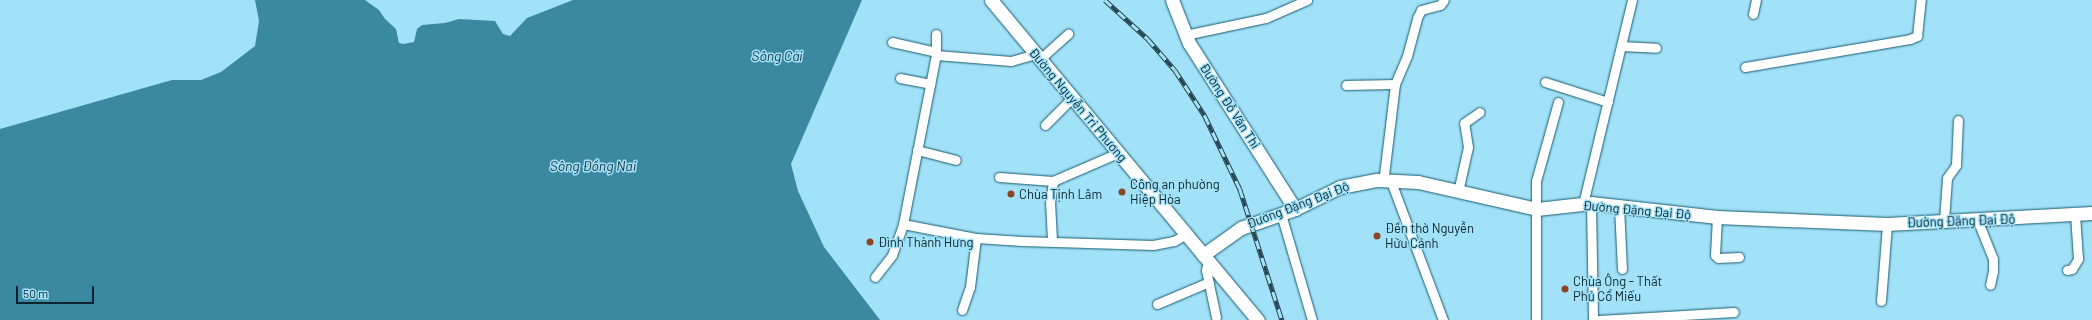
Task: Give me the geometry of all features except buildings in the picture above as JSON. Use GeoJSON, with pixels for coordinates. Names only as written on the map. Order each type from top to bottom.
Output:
{"type":"FeatureCollection","features":[{"type":"Feature","properties":{"kind":"street","name":"Đường Nguyễn Tri Phương"},"geometry":{"type":"LineString","coordinates":[[991,0],[1258,320]]}},
{"type":"Feature","properties":{"kind":"street","name":"Đường Đỗ Văn Thi"},"geometry":{"type":"LineString","coordinates":[[1172,0],[1185,35],[1295,209]]}},
{"type":"Feature","properties":{"kind":"street"},"geometry":{"type":"LineString","coordinates":[[1185,35],[1266,18],[1307,0]]}},
{"type":"Feature","properties":{"kind":"street"},"geometry":{"type":"LineString","coordinates":[[1443,320],[1387,177],[1395,84],[1407,56],[1418,14],[1424,9],[1440,5],[1444,0]]}},
{"type":"Feature","properties":{"kind":"street"},"geometry":{"type":"LineString","coordinates":[[1593,320],[1587,204],[1608,102],[1632,0]]}},
{"type":"Feature","properties":{"kind":"street"},"geometry":{"type":"LineString","coordinates":[[1753,14],[1756,0]]}},
{"type":"Feature","properties":{"kind":"street"},"geometry":{"type":"LineString","coordinates":[[1745,67],[1910,40],[1917,36],[1921,0]]}},
{"type":"Feature","properties":{"kind":"street"},"geometry":{"type":"LineString","coordinates":[[875,277],[892,255],[903,224],[936,53],[936,34]]}},
{"type":"Feature","properties":{"kind":"street"},"geometry":{"type":"LineString","coordinates":[[892,42],[936,53],[1010,61],[1038,57],[1068,34]]}},
{"type":"Feature","properties":{"kind":"street"},"geometry":{"type":"LineString","coordinates":[[1621,46],[1656,48]]}},
{"type":"Feature","properties":{"kind":"street"},"geometry":{"type":"LineString","coordinates":[[900,78],[930,84]]}},
{"type":"Feature","properties":{"kind":"street"},"geometry":{"type":"LineString","coordinates":[[1545,82],[1608,102]]}},
{"type":"Feature","properties":{"kind":"street"},"geometry":{"type":"LineString","coordinates":[[1346,85],[1395,84]]}},
{"type":"Feature","properties":{"kind":"street"},"geometry":{"type":"LineString","coordinates":[[1045,125],[1072,98]]}},
{"type":"Feature","properties":{"kind":"street"},"geometry":{"type":"LineString","coordinates":[[1536,320],[1536,181],[1558,102]]}},
{"type":"Feature","properties":{"kind":"street"},"geometry":{"type":"LineString","coordinates":[[1458,192],[1468,147],[1464,123],[1480,112]]}},
{"type":"Feature","properties":{"kind":"street"},"geometry":{"type":"LineString","coordinates":[[1944,220],[1947,178],[1956,166],[1958,120]]}},
{"type":"Feature","properties":{"kind":"street"},"geometry":{"type":"LineString","coordinates":[[917,150],[956,160]]}},
{"type":"Feature","properties":{"kind":"street"},"geometry":{"type":"LineString","coordinates":[[999,177],[1053,181],[1118,153]]}},
{"type":"Feature","properties":{"kind":"street","name":"Đường Đặng Đại Độ"},"geometry":{"type":"LineString","coordinates":[[1206,258],[1241,228],[1295,209],[1346,186],[1387,177],[1418,182],[1537,209],[1587,204],[1620,206],[1717,218],[1887,224],[2092,213]]}},
{"type":"Feature","properties":{"kind":"street"},"geometry":{"type":"LineString","coordinates":[[1052,240],[1050,203],[1053,181]]}},
{"type":"Feature","properties":{"kind":"street"},"geometry":{"type":"LineString","coordinates":[[1620,206],[1622,269]]}},
{"type":"Feature","properties":{"kind":"street"},"geometry":{"type":"LineString","coordinates":[[1281,214],[1312,320]]}},
{"type":"Feature","properties":{"kind":"street"},"geometry":{"type":"LineString","coordinates":[[2067,270],[2072,269],[2078,259],[2075,214]]}},
{"type":"Feature","properties":{"kind":"street"},"geometry":{"type":"LineString","coordinates":[[1717,218],[1715,255],[1718,258],[1739,257]]}},
{"type":"Feature","properties":{"kind":"street"},"geometry":{"type":"LineString","coordinates":[[1977,219],[1993,259],[1993,271],[1990,285]]}},
{"type":"Feature","properties":{"kind":"street"},"geometry":{"type":"LineString","coordinates":[[903,224],[976,238],[1153,245],[1174,241],[1186,234]]}},
{"type":"Feature","properties":{"kind":"street"},"geometry":{"type":"LineString","coordinates":[[1881,301],[1887,224]]}},
{"type":"Feature","properties":{"kind":"street"},"geometry":{"type":"LineString","coordinates":[[962,310],[970,287],[976,238]]}},
{"type":"Feature","properties":{"kind":"street"},"geometry":{"type":"LineString","coordinates":[[1206,258],[1206,270],[1216,317]]}},
{"type":"Feature","properties":{"kind":"street"},"geometry":{"type":"LineString","coordinates":[[1157,304],[1209,282]]}},
{"type":"Feature","properties":{"kind":"street"},"geometry":{"type":"LineString","coordinates":[[1599,320],[1734,312]]}},
{"type":"Feature","properties":{"kind":"water","name":"Sông Đồng Nai"},"geometry":{"type":"Polygon","coordinates":[[[255,0],[365,0],[379,10],[385,19],[396,29],[399,43],[403,44],[414,42],[417,29],[422,25],[445,23],[459,19],[495,21],[503,34],[510,36],[527,18],[573,0],[862,0],[791,164],[798,191],[824,247],[880,320],[0,320],[0,129],[172,80],[201,80],[221,72],[255,46],[259,21],[255,0]]]}},
{"type":"Feature","properties":{"kind":"railway"},"geometry":{"type":"LineString","coordinates":[[1105,0],[1148,39],[1175,70],[1205,116],[1240,189],[1282,320]]}},
{"type":"Feature","properties":{"kind":"place","name":"Công an phường Hiệp Hòa"},"geometry":{"type":"Point","coordinates":[1122,192]}},
{"type":"Feature","properties":{"kind":"place","name":"Chùa Tịnh Lâm"},"geometry":{"type":"Point","coordinates":[1011,194]}},
{"type":"Feature","properties":{"kind":"place","name":"Đền thờ Nguyễn Hữu Cảnh"},"geometry":{"type":"Point","coordinates":[1377,236]}},
{"type":"Feature","properties":{"kind":"place","name":"Đình Thành Hưng"},"geometry":{"type":"Point","coordinates":[870,242]}},
{"type":"Feature","properties":{"kind":"place","name":"Chùa Ông - Thất Phủ Cổ Miếu"},"geometry":{"type":"Point","coordinates":[1565,289]}},
{"type":"Feature","properties":{"kind":"water label","name":"Sông Cái"},"geometry":{"type":"Point","coordinates":[777,56]}}]}
